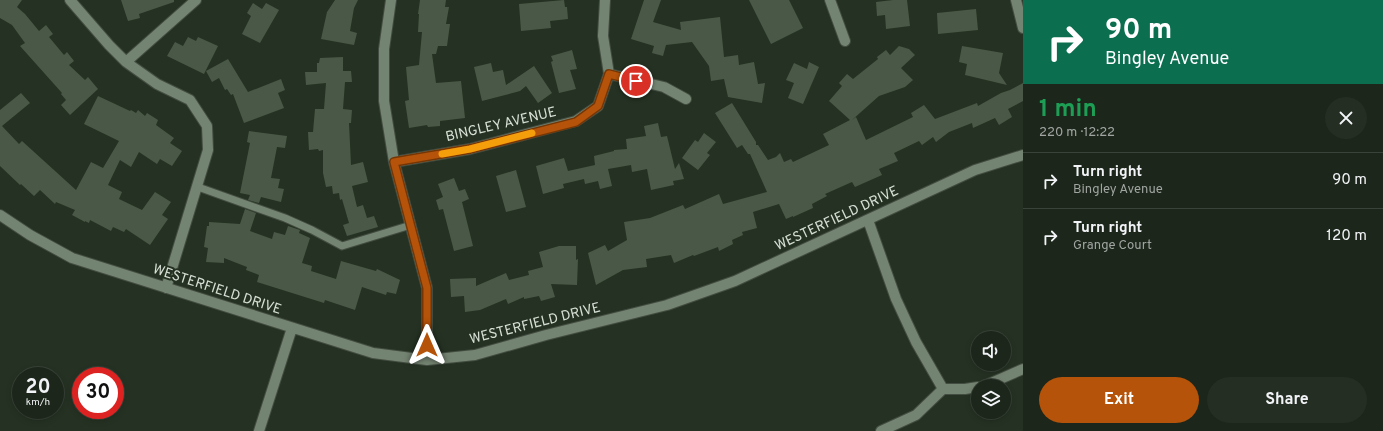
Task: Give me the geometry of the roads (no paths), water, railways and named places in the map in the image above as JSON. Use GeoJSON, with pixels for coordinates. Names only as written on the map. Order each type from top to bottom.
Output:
{"type":"FeatureCollection","features":[{"type":"Feature","properties":{"kind":"street"},"geometry":{"type":"LineString","coordinates":[[70,0],[109,45],[126,62],[157,84],[190,100],[207,126],[208,150],[198,187],[166,288]]}},
{"type":"Feature","properties":{"kind":"street"},"geometry":{"type":"LineString","coordinates":[[126,62],[196,0]]}},
{"type":"Feature","properties":{"kind":"street"},"geometry":{"type":"LineString","coordinates":[[391,0],[384,49],[384,101],[394,162],[427,288],[427,360]]}},
{"type":"Feature","properties":{"kind":"street","name":"BINGLEY AVENUE"},"geometry":{"type":"LineString","coordinates":[[394,162],[470,149],[576,122],[598,106],[609,74],[604,36],[605,0]]}},
{"type":"Feature","properties":{"kind":"street"},"geometry":{"type":"LineString","coordinates":[[830,0],[846,41]]}},
{"type":"Feature","properties":{"kind":"street"},"geometry":{"type":"LineString","coordinates":[[1016,0],[1023,28]]}},
{"type":"Feature","properties":{"kind":"street"},"geometry":{"type":"LineString","coordinates":[[609,74],[664,87],[686,99]]}},
{"type":"Feature","properties":{"kind":"street","name":"WESTERFIELD DRIVE"},"geometry":{"type":"LineString","coordinates":[[0,215],[30,235],[72,258],[373,353],[427,360],[475,355],[546,335],[667,305],[735,281],[975,170],[1023,155]]}},
{"type":"Feature","properties":{"kind":"street"},"geometry":{"type":"LineString","coordinates":[[868,220],[896,299],[916,342],[943,389]]}},
{"type":"Feature","properties":{"kind":"street"},"geometry":{"type":"LineString","coordinates":[[259,431],[292,328]]}},
{"type":"Feature","properties":{"kind":"street"},"geometry":{"type":"LineString","coordinates":[[1000,379],[1023,369]]}},
{"type":"Feature","properties":{"kind":"street"},"geometry":{"type":"LineString","coordinates":[[881,431],[916,415],[943,389],[971,388]]}},
{"type":"Feature","properties":{"kind":"lane"},"geometry":{"type":"LineString","coordinates":[[198,187],[285,218],[342,246],[411,225]]}}]}
